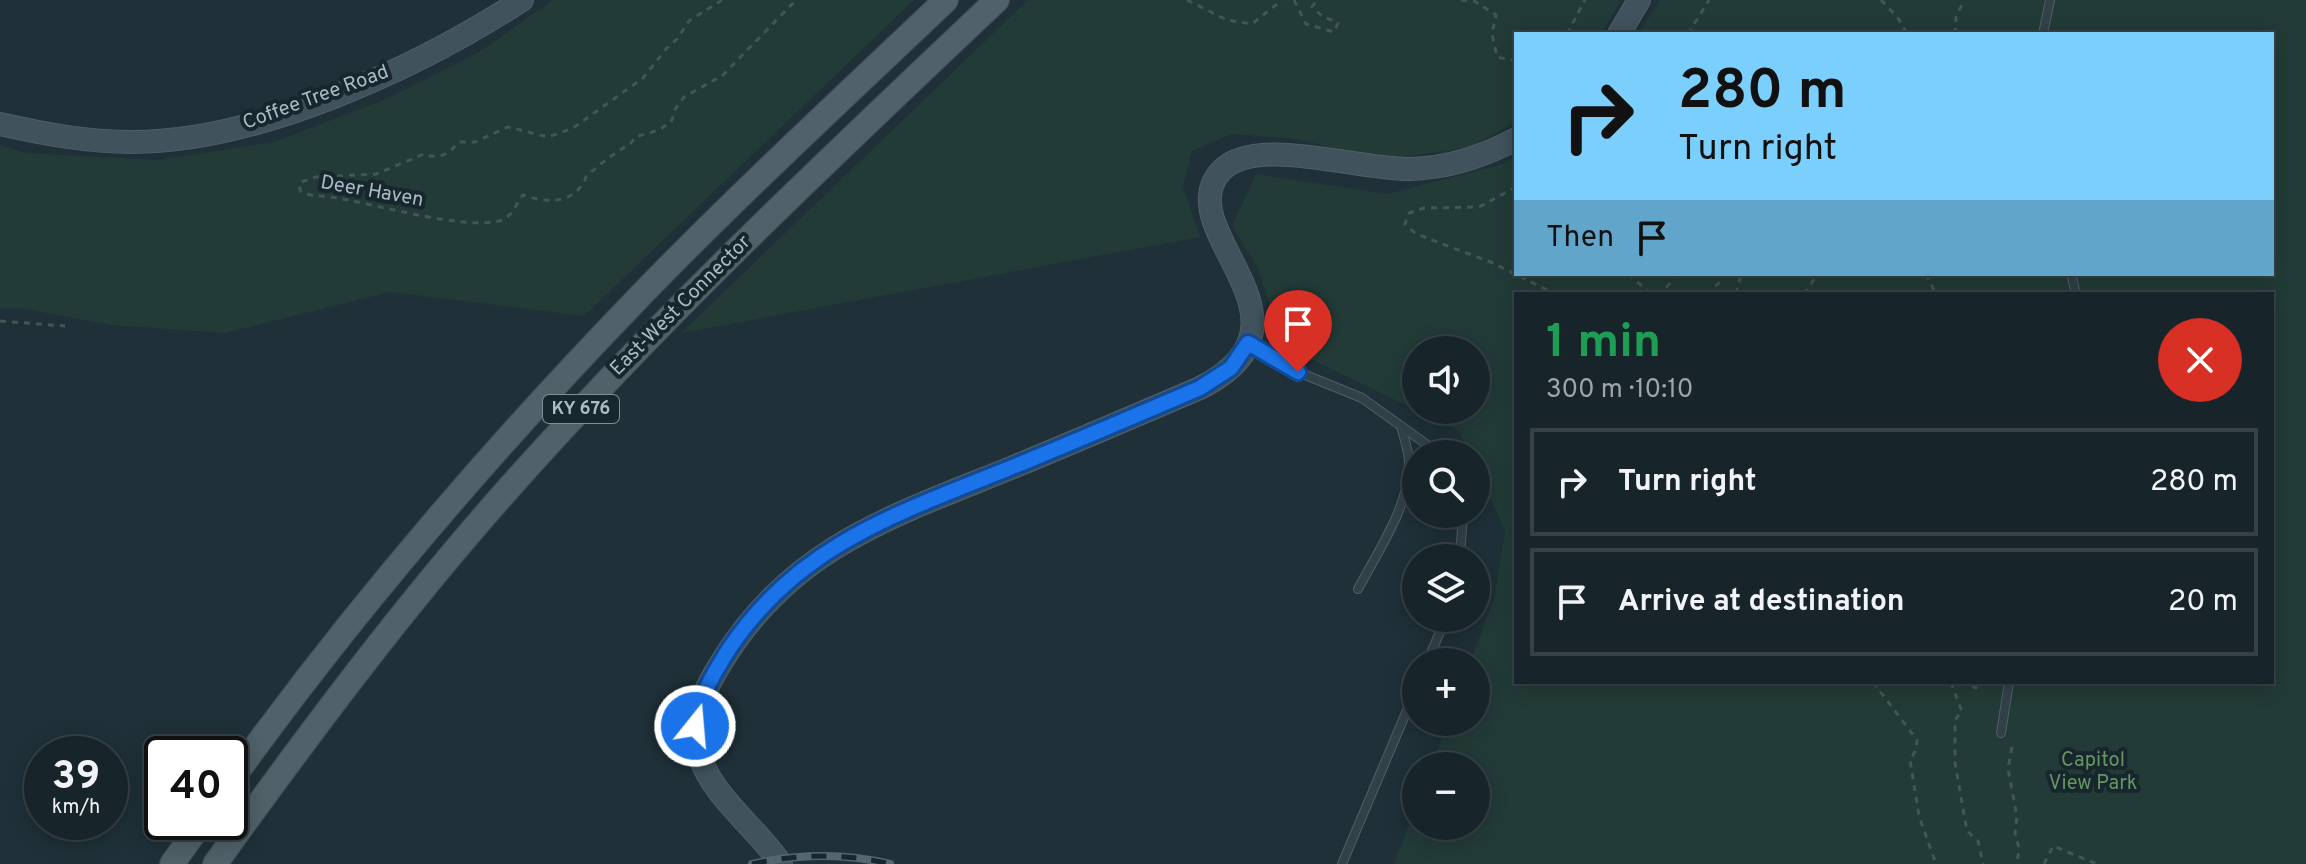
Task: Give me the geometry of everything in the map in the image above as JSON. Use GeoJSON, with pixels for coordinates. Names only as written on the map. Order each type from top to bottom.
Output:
{"type":"FeatureCollection","features":[{"type":"Feature","properties":{"kind":"main road","name":"East-West Connector"},"geometry":{"type":"LineString","coordinates":[[248,758],[388,578],[555,385],[681,255],[946,0]]}},
{"type":"Feature","properties":{"kind":"main road","name":"East-West Connector"},"geometry":{"type":"LineString","coordinates":[[215,864],[356,672],[507,490],[586,403],[728,258],[997,0]]}},
{"type":"Feature","properties":{"kind":"main road"},"geometry":{"type":"LineString","coordinates":[[172,864],[189,840]]}},
{"type":"Feature","properties":{"kind":"street","name":"Coffee Tree Road"},"geometry":{"type":"LineString","coordinates":[[0,124],[68,138],[107,142],[178,139],[223,131],[298,109],[369,80],[451,41],[522,0]]}},
{"type":"Feature","properties":{"kind":"street"},"geometry":{"type":"LineString","coordinates":[[1620,32],[1639,0]]}},
{"type":"Feature","properties":{"kind":"street"},"geometry":{"type":"LineString","coordinates":[[781,864],[709,776],[699,755],[695,732],[697,708],[710,680],[761,608],[812,561],[849,537],[938,496],[1200,388],[1231,368],[1248,343],[1253,323],[1251,302],[1222,243],[1210,205],[1212,187],[1229,164],[1260,154],[1286,154],[1376,168],[1417,169],[1476,156],[1514,140]]}},
{"type":"Feature","properties":{"kind":"lane"},"geometry":{"type":"LineString","coordinates":[[2043,32],[2050,0]]}},
{"type":"Feature","properties":{"kind":"lane"},"geometry":{"type":"LineString","coordinates":[[1248,343],[1298,372],[1362,398],[1420,440]]}},
{"type":"Feature","properties":{"kind":"lane"},"geometry":{"type":"LineString","coordinates":[[1358,589],[1401,506],[1409,462],[1401,426]]}},
{"type":"Feature","properties":{"kind":"lane"},"geometry":{"type":"LineString","coordinates":[[2001,733],[2009,684]]}},
{"type":"Feature","properties":{"kind":"lane"},"geometry":{"type":"LineString","coordinates":[[1342,864],[1402,722]]}},
{"type":"Feature","properties":{"kind":"path","name":"Deer Haven"},"geometry":{"type":"LineString","coordinates":[[722,0],[689,21],[643,78],[573,128],[548,137],[508,127],[475,142],[459,142],[445,156],[424,154],[376,174],[316,177],[301,182],[301,192],[313,197],[330,197],[473,222],[500,220],[516,209],[523,195],[544,202],[563,198],[574,193],[587,176],[635,137],[659,130],[671,122],[684,97],[723,75],[796,0]]}},
{"type":"Feature","properties":{"kind":"path"},"geometry":{"type":"LineString","coordinates":[[1187,0],[1227,20],[1252,24],[1282,0]]}},
{"type":"Feature","properties":{"kind":"path"},"geometry":{"type":"LineString","coordinates":[[1294,0],[1306,24],[1334,32],[1338,23],[1322,16],[1312,7],[1317,0]]}},
{"type":"Feature","properties":{"kind":"path"},"geometry":{"type":"LineString","coordinates":[[1461,0],[1474,1],[1496,15],[1492,34],[1497,57],[1514,61]]}},
{"type":"Feature","properties":{"kind":"path"},"geometry":{"type":"LineString","coordinates":[[1568,32],[1585,0]]}},
{"type":"Feature","properties":{"kind":"path"},"geometry":{"type":"LineString","coordinates":[[1689,32],[1709,0]]}},
{"type":"Feature","properties":{"kind":"path"},"geometry":{"type":"LineString","coordinates":[[1881,0],[1906,32]]}},
{"type":"Feature","properties":{"kind":"path"},"geometry":{"type":"LineString","coordinates":[[1955,32],[1956,17],[1964,0]]}},
{"type":"Feature","properties":{"kind":"path"},"geometry":{"type":"LineString","coordinates":[[1514,188],[1479,207],[1424,208],[1409,213],[1405,224],[1416,234],[1514,274]]}},
{"type":"Feature","properties":{"kind":"path"},"geometry":{"type":"LineString","coordinates":[[1519,276],[1551,292]]}},
{"type":"Feature","properties":{"kind":"path"},"geometry":{"type":"LineString","coordinates":[[1630,276],[1649,292]]}},
{"type":"Feature","properties":{"kind":"path"},"geometry":{"type":"LineString","coordinates":[[1663,292],[1675,276]]}},
{"type":"Feature","properties":{"kind":"path"},"geometry":{"type":"LineString","coordinates":[[1708,292],[1722,276]]}},
{"type":"Feature","properties":{"kind":"path"},"geometry":{"type":"LineString","coordinates":[[0,321],[65,326]]}},
{"type":"Feature","properties":{"kind":"path"},"geometry":{"type":"LineString","coordinates":[[1875,684],[1917,740],[1910,760],[1919,816],[1936,864]]}},
{"type":"Feature","properties":{"kind":"path"},"geometry":{"type":"LineString","coordinates":[[1952,684],[1962,711],[1955,720],[1955,763],[1967,831],[1978,841],[1983,864]]}},
{"type":"Feature","properties":{"kind":"path"},"geometry":{"type":"LineString","coordinates":[[2012,747],[2008,769],[2017,816],[2017,864]]}},
{"type":"Feature","properties":{"kind":"path"},"geometry":{"type":"LineString","coordinates":[[2044,864],[2053,846],[2097,864]]}},
{"type":"Feature","properties":{"kind":"green space"},"geometry":{"type":"Polygon","coordinates":[[[553,0],[914,0],[584,316],[390,292],[225,333],[111,325],[20,308],[0,308],[0,145],[26,153],[158,160],[274,142],[386,99],[479,52],[553,0]]]}},
{"type":"Feature","properties":{"kind":"green space"},"geometry":{"type":"Polygon","coordinates":[[[1028,0],[1621,0],[1602,32],[1514,32],[1514,123],[1471,147],[1383,160],[1296,139],[1232,134],[1192,151],[1183,187],[1200,237],[681,333],[1028,0]]]}},
{"type":"Feature","properties":{"kind":"green space","name":"Capitol View Park"},"geometry":{"type":"Polygon","coordinates":[[[1660,0],[2306,0],[2306,864],[1394,864],[1403,840],[1490,840],[1490,752],[1436,752],[1443,736],[1490,736],[1490,648],[1475,648],[1481,632],[1490,632],[1490,610],[1505,530],[1490,497],[1490,440],[1463,440],[1459,431],[1445,424],[1490,424],[1490,336],[1402,336],[1402,403],[1284,346],[1257,267],[1232,226],[1256,174],[1387,194],[1503,164],[1514,157],[1514,276],[2274,276],[2274,32],[1639,32],[1660,0]]]}},
{"type":"Feature","properties":{"kind":"railway"},"geometry":{"type":"LineString","coordinates":[[752,864],[821,856],[890,864]]}},
{"type":"Feature","properties":{"kind":"route"},"geometry":{"type":"LineString","coordinates":[[695,726],[699,702],[740,634],[785,583],[840,542],[938,496],[1213,382],[1231,368],[1248,343],[1298,372]]}}]}
